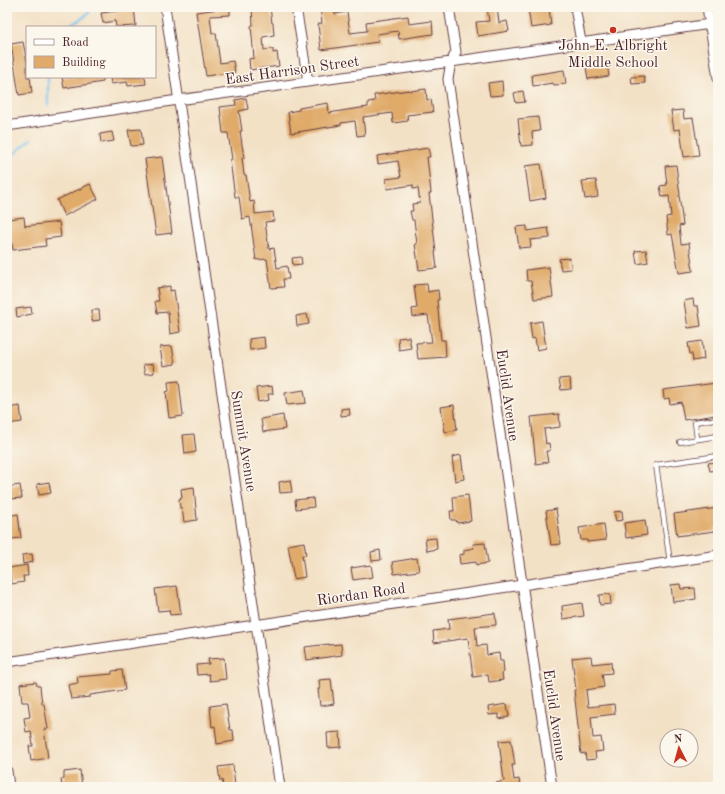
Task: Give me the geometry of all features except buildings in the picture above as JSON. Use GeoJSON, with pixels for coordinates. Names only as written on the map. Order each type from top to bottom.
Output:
{"type":"FeatureCollection","features":[{"type":"Feature","properties":{"kind":"street","name":"Summit Avenue"},"geometry":{"type":"LineString","coordinates":[[165,7],[280,787]]}},
{"type":"Feature","properties":{"kind":"street"},"geometry":{"type":"LineString","coordinates":[[296,7],[308,82]]}},
{"type":"Feature","properties":{"kind":"street","name":"Euclid Avenue"},"geometry":{"type":"LineString","coordinates":[[449,7],[456,52],[451,62],[448,79],[552,787]]}},
{"type":"Feature","properties":{"kind":"street"},"geometry":{"type":"LineString","coordinates":[[575,7],[581,42]]}},
{"type":"Feature","properties":{"kind":"street"},"geometry":{"type":"LineString","coordinates":[[707,7],[718,78]]}},
{"type":"Feature","properties":{"kind":"street","name":"East Harrison Street"},"geometry":{"type":"LineString","coordinates":[[7,126],[710,24]]}},
{"type":"Feature","properties":{"kind":"street","name":"Riordan Road"},"geometry":{"type":"LineString","coordinates":[[7,662],[522,585],[718,554]]}},
{"type":"Feature","properties":{"kind":"street"},"geometry":{"type":"LineString","coordinates":[[7,771],[9,787]]}},
{"type":"Feature","properties":{"kind":"lane"},"geometry":{"type":"LineString","coordinates":[[698,439],[695,422],[718,420]]}},
{"type":"Feature","properties":{"kind":"lane"},"geometry":{"type":"LineString","coordinates":[[680,442],[718,436]]}},
{"type":"Feature","properties":{"kind":"lane"},"geometry":{"type":"LineString","coordinates":[[670,562],[656,465],[718,456]]}},
{"type":"Feature","properties":{"kind":"waterway"},"geometry":{"type":"LineString","coordinates":[[70,26],[84,17],[94,7]]}},
{"type":"Feature","properties":{"kind":"waterway"},"geometry":{"type":"LineString","coordinates":[[48,78],[48,105]]}},
{"type":"Feature","properties":{"kind":"waterway"},"geometry":{"type":"LineString","coordinates":[[7,160],[31,139]]}},
{"type":"Feature","properties":{"kind":"place","name":"John E. Albright Middle School"},"geometry":{"type":"Point","coordinates":[613,30]}}]}
